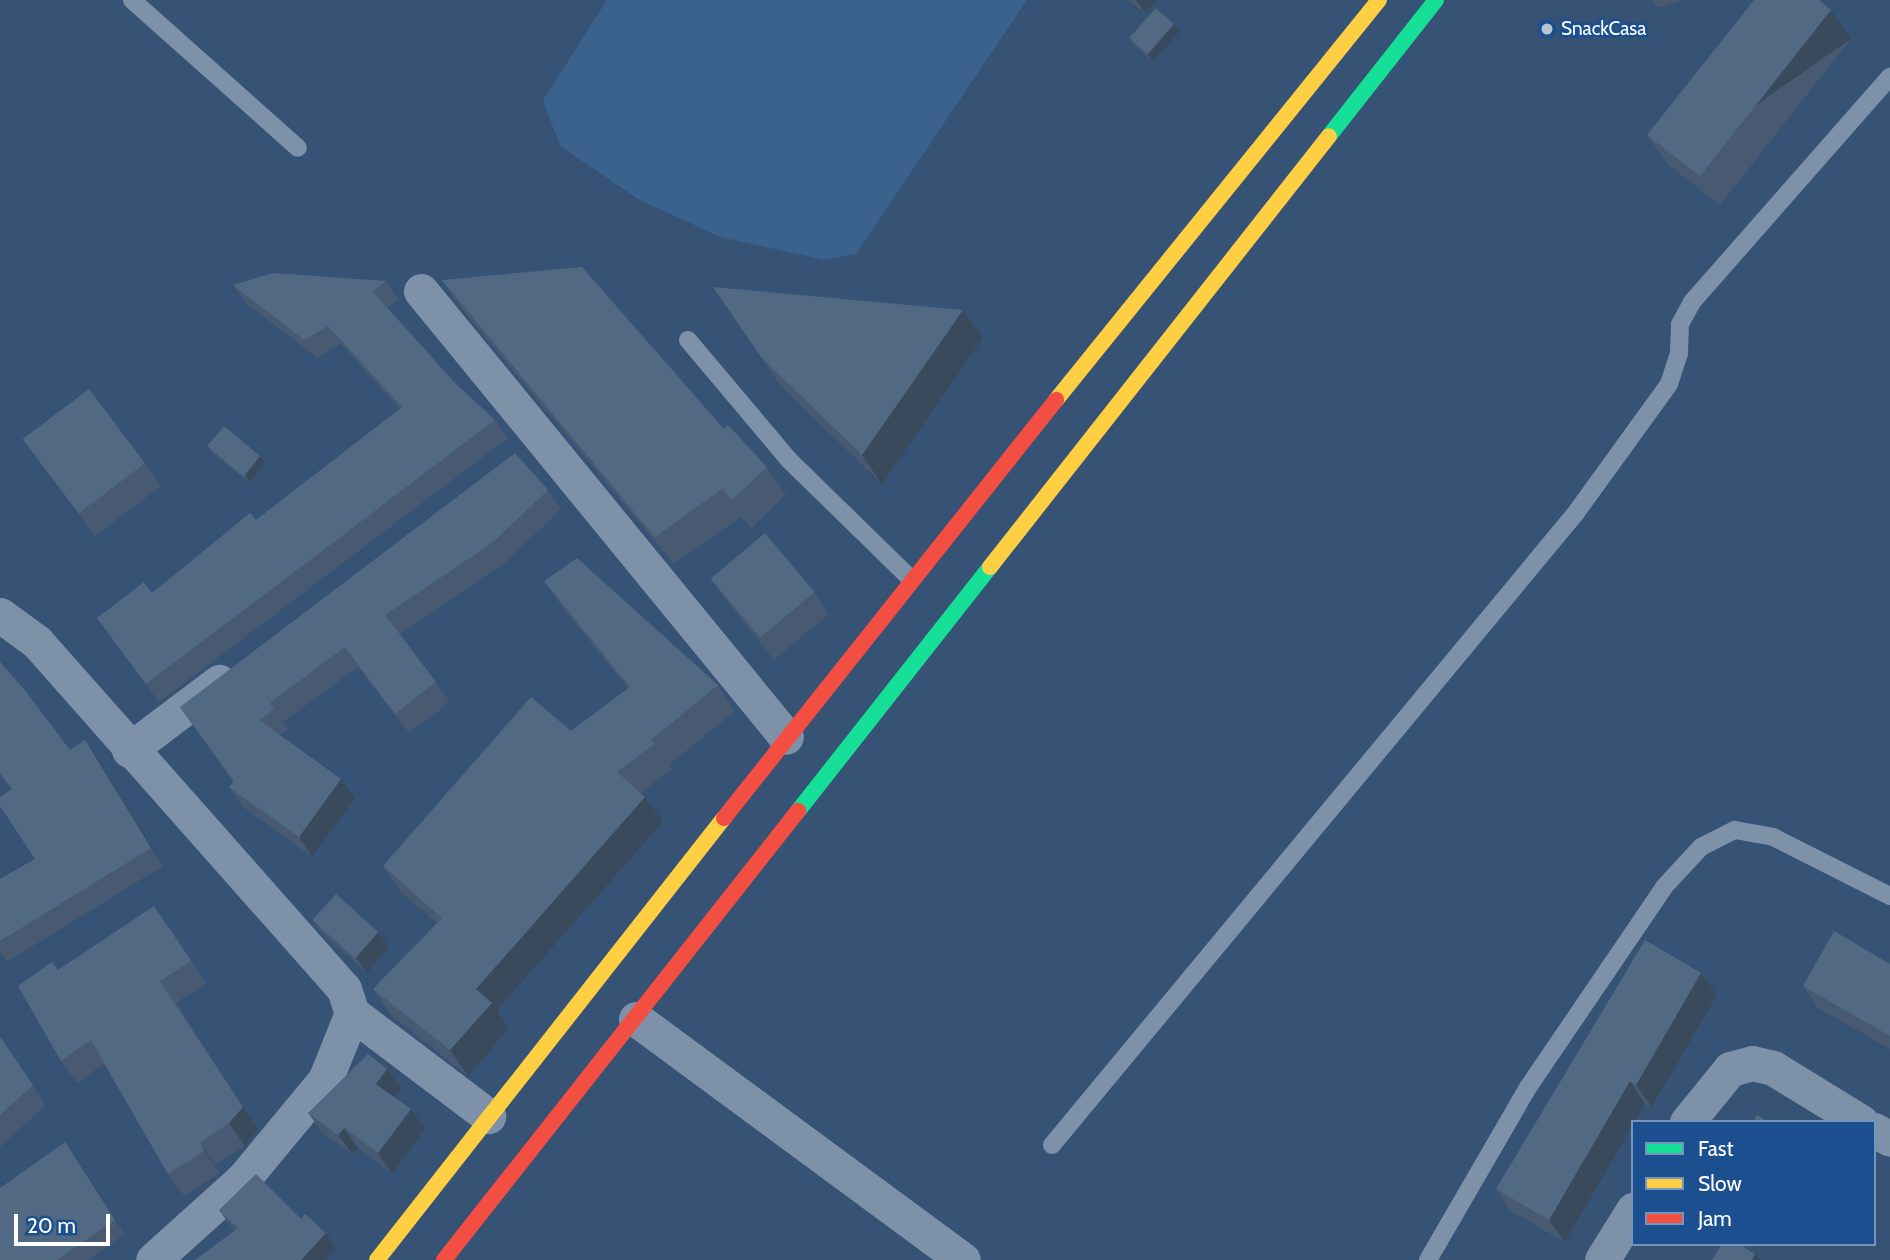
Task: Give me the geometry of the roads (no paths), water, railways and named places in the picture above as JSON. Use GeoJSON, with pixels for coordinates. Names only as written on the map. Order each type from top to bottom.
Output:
{"type":"FeatureCollection","features":[{"type":"Feature","properties":{"kind":"main road"},"geometry":{"type":"LineString","coordinates":[[377,1260],[911,579],[1379,0]]}},
{"type":"Feature","properties":{"kind":"main road"},"geometry":{"type":"LineString","coordinates":[[444,1260],[1436,0]]}},
{"type":"Feature","properties":{"kind":"street"},"geometry":{"type":"LineString","coordinates":[[421,291],[786,737]]}},
{"type":"Feature","properties":{"kind":"street"},"geometry":{"type":"LineString","coordinates":[[510,462],[543,437]]}},
{"type":"Feature","properties":{"kind":"street"},"geometry":{"type":"LineString","coordinates":[[0,615],[37,642],[129,750],[344,989],[352,1013],[488,1116]]}},
{"type":"Feature","properties":{"kind":"street"},"geometry":{"type":"LineString","coordinates":[[129,750],[249,660]]}},
{"type":"Feature","properties":{"kind":"street"},"geometry":{"type":"LineString","coordinates":[[153,1260],[243,1179],[325,1080],[352,1013]]}},
{"type":"Feature","properties":{"kind":"street"},"geometry":{"type":"LineString","coordinates":[[636,1019],[963,1260]]}},
{"type":"Feature","properties":{"kind":"street"},"geometry":{"type":"LineString","coordinates":[[1689,1120],[1730,1069],[1752,1063],[1773,1068],[1858,1120]]}},
{"type":"Feature","properties":{"kind":"street"},"geometry":{"type":"LineString","coordinates":[[1602,1260],[1631,1213]]}},
{"type":"Feature","properties":{"kind":"lane"},"geometry":{"type":"LineString","coordinates":[[132,0],[298,148]]}},
{"type":"Feature","properties":{"kind":"lane"},"geometry":{"type":"LineString","coordinates":[[1052,1145],[1575,514],[1669,384],[1679,353],[1680,324],[1692,302],[1890,77]]}},
{"type":"Feature","properties":{"kind":"lane"},"geometry":{"type":"LineString","coordinates":[[688,340],[789,460],[911,579]]}},
{"type":"Feature","properties":{"kind":"lane"},"geometry":{"type":"LineString","coordinates":[[1428,1260],[1529,1086],[1664,887],[1701,847],[1735,830],[1773,837],[1890,897]]}},
{"type":"Feature","properties":{"kind":"water"},"geometry":{"type":"Polygon","coordinates":[[[607,0],[1027,0],[856,254],[824,260],[720,237],[638,199],[560,146],[543,100],[607,0]]]}},
{"type":"Feature","properties":{"kind":"place","name":"SnackCasa"},"geometry":{"type":"Point","coordinates":[1547,29]}}]}
